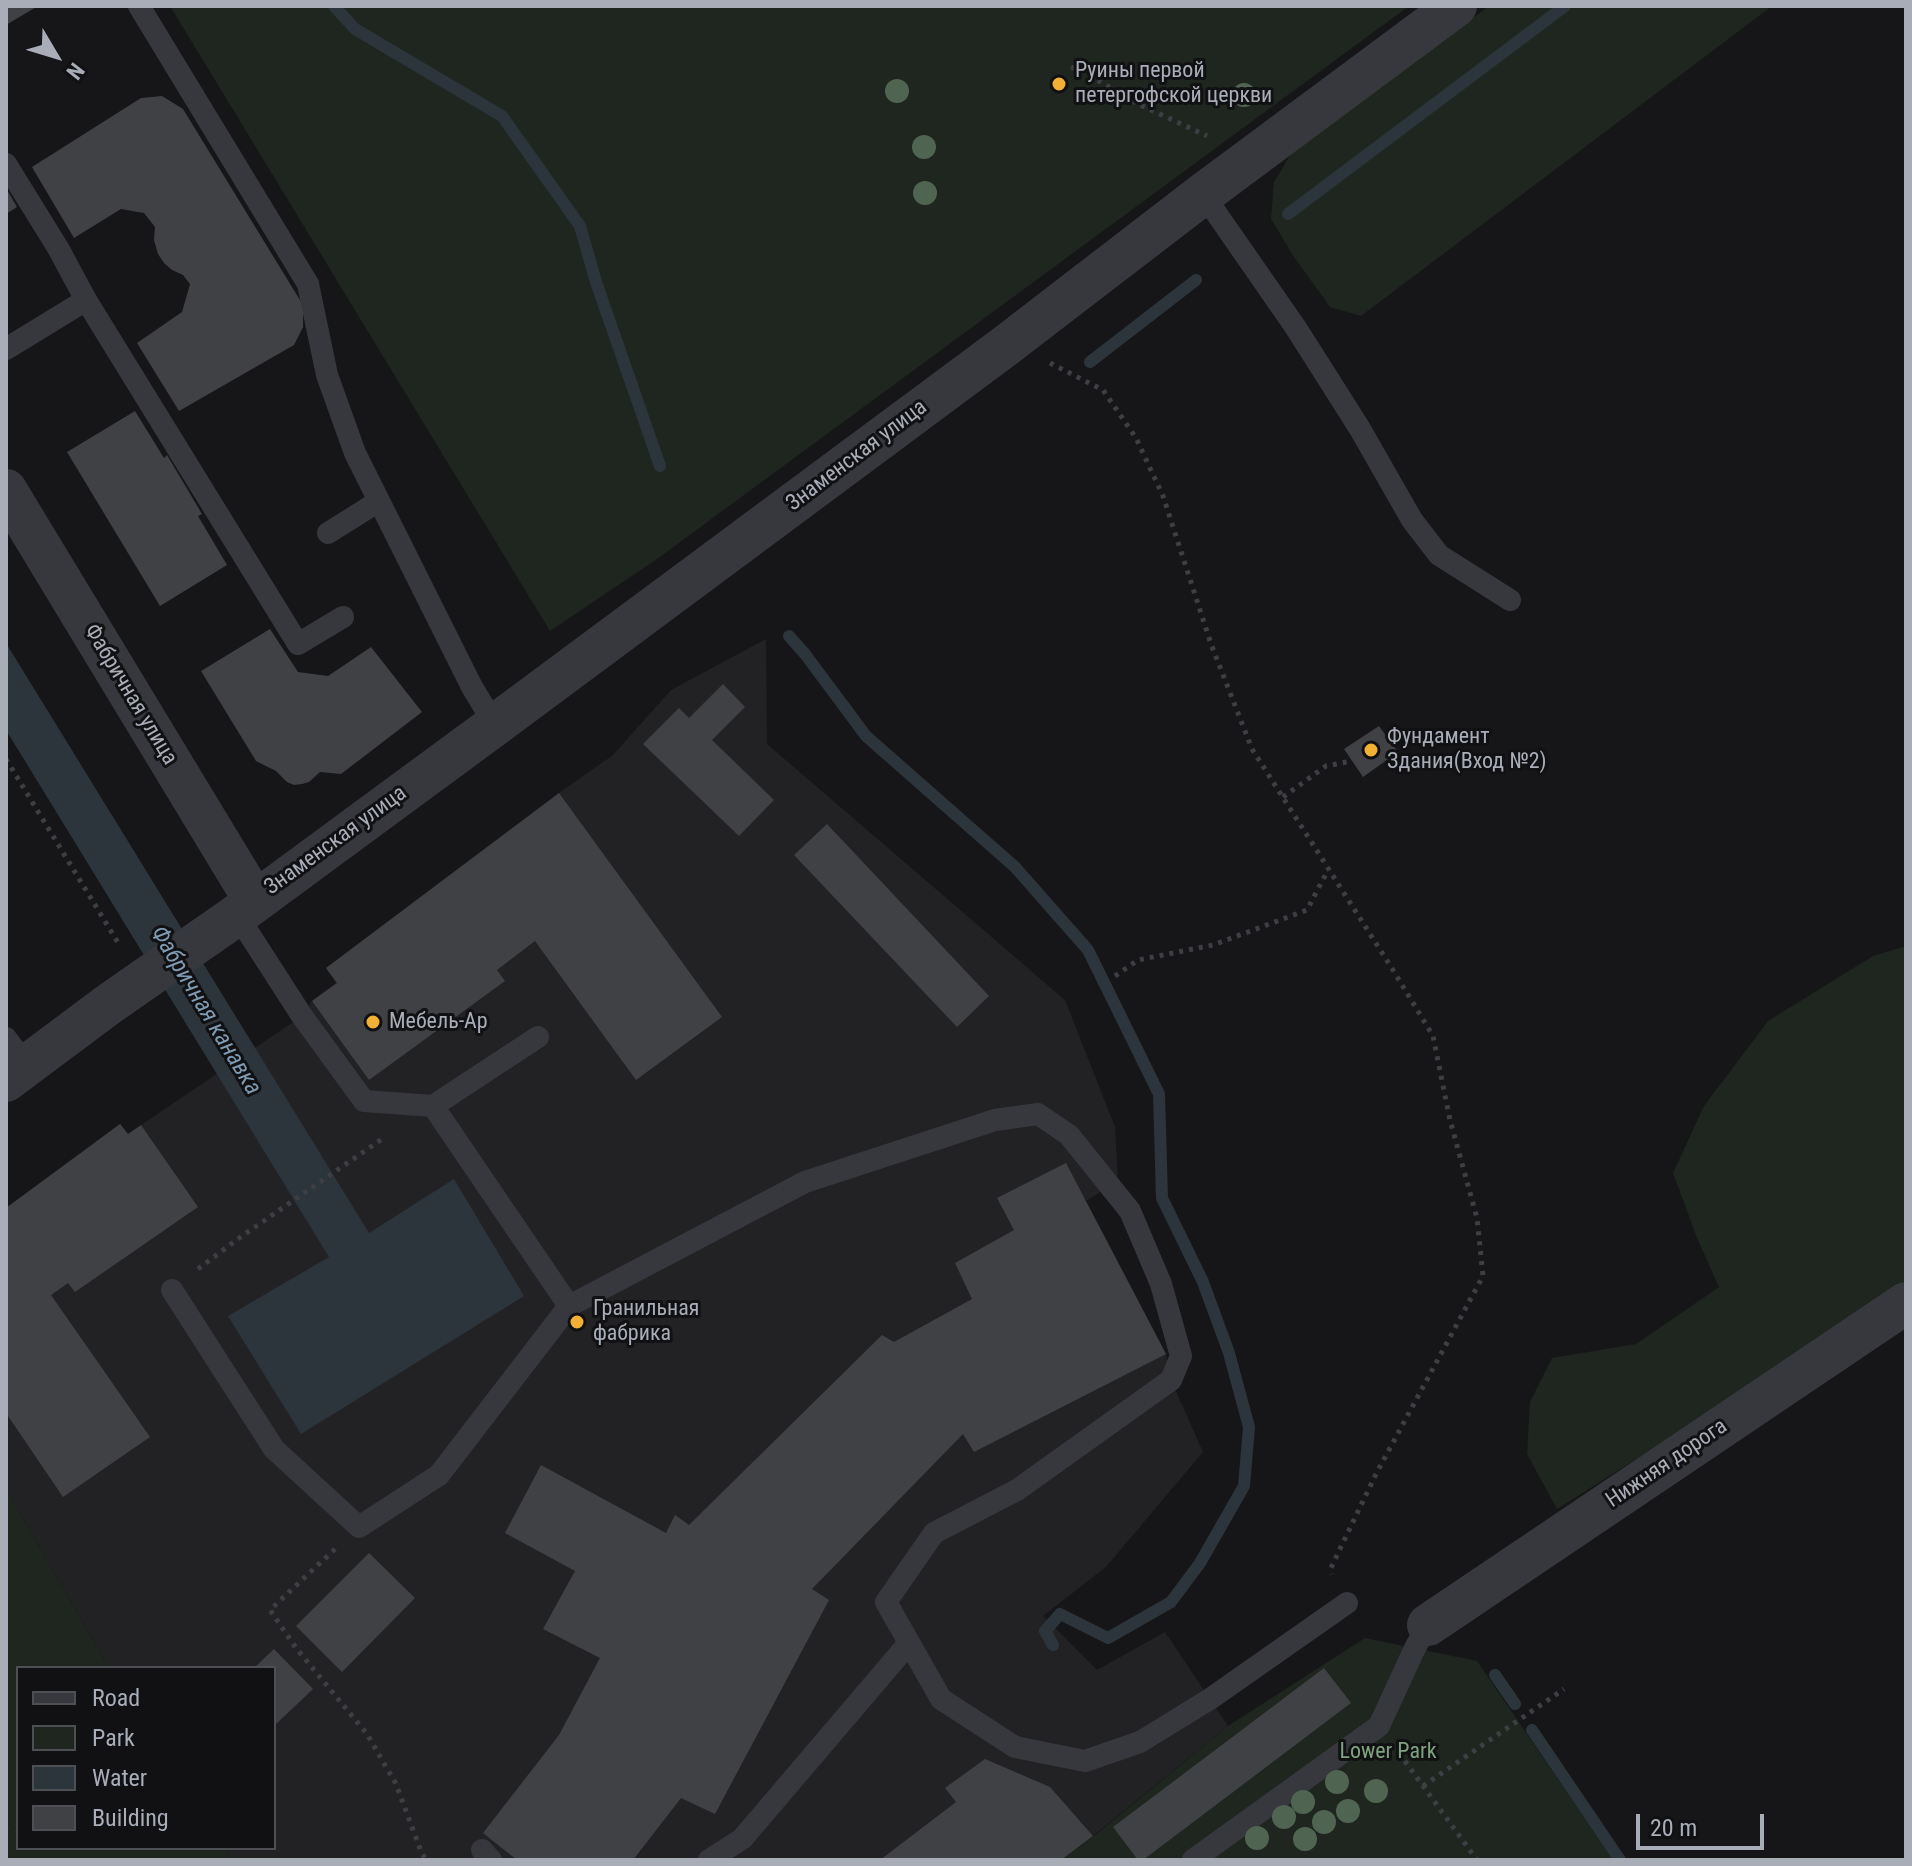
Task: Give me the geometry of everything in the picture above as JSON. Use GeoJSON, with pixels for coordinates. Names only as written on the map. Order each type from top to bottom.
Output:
{"type":"FeatureCollection","features":[{"type":"Feature","properties":{"kind":"street","name":"Знаменская улица"},"geometry":{"type":"LineString","coordinates":[[13,1061],[125,993],[236,915],[1004,347],[1456,6]]}},
{"type":"Feature","properties":{"kind":"street","name":"Фабричная улица"},"geometry":{"type":"LineString","coordinates":[[6,490],[236,915]]}},
{"type":"Feature","properties":{"kind":"street","name":"Нижняя дорога"},"geometry":{"type":"LineString","coordinates":[[1428,1625],[1906,1303]]}},
{"type":"Feature","properties":{"kind":"lane"},"geometry":{"type":"LineString","coordinates":[[139,6],[308,284],[327,375],[355,453],[472,687],[495,725]]}},
{"type":"Feature","properties":{"kind":"lane"},"geometry":{"type":"LineString","coordinates":[[6,164],[298,644],[343,617]]}},
{"type":"Feature","properties":{"kind":"lane"},"geometry":{"type":"LineString","coordinates":[[1203,194],[1296,328],[1360,429],[1412,520],[1439,555],[1510,600]]}},
{"type":"Feature","properties":{"kind":"lane"},"geometry":{"type":"LineString","coordinates":[[6,349],[86,300]]}},
{"type":"Feature","properties":{"kind":"lane"},"geometry":{"type":"LineString","coordinates":[[328,533],[379,501]]}},
{"type":"Feature","properties":{"kind":"lane"},"geometry":{"type":"LineString","coordinates":[[236,915],[302,1016],[364,1101],[433,1106],[538,1037]]}},
{"type":"Feature","properties":{"kind":"lane"},"geometry":{"type":"LineString","coordinates":[[433,1106],[569,1306]]}},
{"type":"Feature","properties":{"kind":"lane"},"geometry":{"type":"LineString","coordinates":[[172,1290],[274,1449],[359,1527],[439,1475],[569,1306],[805,1182],[995,1120],[1038,1114],[1069,1135],[1130,1211],[1161,1284],[1181,1356],[1171,1380],[1017,1490],[934,1533],[886,1602],[941,1699],[1015,1747],[1085,1761],[1140,1742],[1210,1699],[1347,1603]]}},
{"type":"Feature","properties":{"kind":"lane"},"geometry":{"type":"LineString","coordinates":[[1193,1860],[1379,1726],[1428,1625]]}},
{"type":"Feature","properties":{"kind":"lane"},"geometry":{"type":"LineString","coordinates":[[709,1860],[742,1839],[909,1643]]}},
{"type":"Feature","properties":{"kind":"path"},"geometry":{"type":"LineString","coordinates":[[1071,67],[1134,102],[1206,135],[1241,166]]}},
{"type":"Feature","properties":{"kind":"path"},"geometry":{"type":"LineString","coordinates":[[1004,347],[1043,360],[1103,390],[1136,438],[1163,496],[1211,644],[1252,749],[1433,1036],[1450,1120],[1477,1218],[1483,1276],[1376,1474],[1331,1568],[1334,1588],[1347,1603]]}},
{"type":"Feature","properties":{"kind":"path"},"geometry":{"type":"LineString","coordinates":[[6,759],[125,993]]}},
{"type":"Feature","properties":{"kind":"path"},"geometry":{"type":"LineString","coordinates":[[1283,797],[1326,766],[1352,761]]}},
{"type":"Feature","properties":{"kind":"path"},"geometry":{"type":"LineString","coordinates":[[1115,976],[1138,960],[1213,945],[1307,910],[1329,869]]}},
{"type":"Feature","properties":{"kind":"path"},"geometry":{"type":"LineString","coordinates":[[172,1290],[242,1236],[387,1136]]}},
{"type":"Feature","properties":{"kind":"path"},"geometry":{"type":"LineString","coordinates":[[359,1527],[270,1610],[296,1648],[367,1734],[396,1784],[427,1860]]}},
{"type":"Feature","properties":{"kind":"path"},"geometry":{"type":"LineString","coordinates":[[1423,1786],[1564,1689]]}},
{"type":"Feature","properties":{"kind":"path"},"geometry":{"type":"LineString","coordinates":[[1379,1726],[1477,1860]]}},
{"type":"Feature","properties":{"kind":"shaded area"},"geometry":{"type":"Polygon","coordinates":[[[766,639],[767,744],[1065,1000],[1115,1127],[1118,1181],[1086,1201],[1166,1354],[1171,1380],[1203,1452],[1106,1567],[1043,1616],[1097,1670],[1165,1632],[1228,1726],[1061,1860],[232,1860],[224,1850],[276,1850],[276,1666],[108,1666],[6,1489],[6,1208],[120,1124],[128,1134],[302,1016],[312,1001],[336,983],[326,968],[613,755],[671,690],[766,639]]]}},
{"type":"Feature","properties":{"kind":"green space"},"geometry":{"type":"Polygon","coordinates":[[[170,6],[1409,6],[657,559],[550,631],[170,6]]]}},
{"type":"Feature","properties":{"kind":"green space"},"geometry":{"type":"Polygon","coordinates":[[[1489,6],[1772,6],[1361,316],[1330,307],[1271,219],[1274,182],[1291,154],[1489,6]]]}},
{"type":"Feature","properties":{"kind":"green space"},"geometry":{"type":"Polygon","coordinates":[[[1906,946],[1906,1281],[1824,1341],[1557,1509],[1527,1454],[1530,1402],[1552,1358],[1636,1344],[1719,1287],[1673,1173],[1704,1106],[1768,1021],[1873,956],[1906,946]]]}},
{"type":"Feature","properties":{"kind":"green space"},"geometry":{"type":"Polygon","coordinates":[[[6,1489],[108,1666],[16,1666],[16,1850],[224,1850],[232,1860],[6,1860],[6,1489]]]}},
{"type":"Feature","properties":{"kind":"green space","name":"Lower Park"},"geometry":{"type":"Polygon","coordinates":[[[1365,1638],[1477,1661],[1613,1860],[1061,1860],[1228,1726],[1365,1638]]]}},
{"type":"Feature","properties":{"kind":"water","name":"Фабричная канавка"},"geometry":{"type":"Polygon","coordinates":[[[6,643],[369,1233],[454,1179],[524,1296],[301,1434],[228,1316],[329,1257],[6,730],[6,643]]]}},
{"type":"Feature","properties":{"kind":"building"},"geometry":{"type":"Polygon","coordinates":[[[6,6],[38,6],[6,25],[6,6]]]}},
{"type":"Feature","properties":{"kind":"building"},"geometry":{"type":"Polygon","coordinates":[[[162,96],[183,109],[303,305],[303,327],[294,345],[179,411],[137,343],[182,312],[190,284],[183,275],[164,263],[158,254],[154,240],[155,227],[144,213],[121,209],[74,238],[32,167],[141,98],[162,96]]]}},
{"type":"Feature","properties":{"kind":"building"},"geometry":{"type":"Polygon","coordinates":[[[6,188],[17,207],[6,214],[6,188]]]}},
{"type":"Feature","properties":{"kind":"building"},"geometry":{"type":"Polygon","coordinates":[[[135,411],[164,458],[167,455],[202,514],[198,516],[227,565],[160,606],[67,452],[135,411]]]}},
{"type":"Feature","properties":{"kind":"building"},"geometry":{"type":"Polygon","coordinates":[[[270,629],[298,672],[328,676],[371,647],[422,712],[341,774],[320,772],[309,782],[294,785],[287,782],[276,771],[256,761],[201,671],[270,629]]]}},
{"type":"Feature","properties":{"kind":"building"},"geometry":{"type":"Polygon","coordinates":[[[723,684],[745,707],[712,740],[774,800],[739,836],[643,744],[679,708],[689,718],[723,684]]]}},
{"type":"Feature","properties":{"kind":"building","name":"Фундамент Здания(Вход №2)"},"geometry":{"type":"Polygon","coordinates":[[[1379,726],[1398,752],[1363,777],[1344,749],[1379,726]]]}},
{"type":"Feature","properties":{"kind":"building"},"geometry":{"type":"Polygon","coordinates":[[[559,793],[722,1017],[636,1080],[535,941],[497,970],[505,981],[369,1080],[312,1001],[337,983],[326,968],[559,793]]]}},
{"type":"Feature","properties":{"kind":"building"},"geometry":{"type":"Polygon","coordinates":[[[827,824],[989,996],[957,1027],[794,855],[827,824]]]}},
{"type":"Feature","properties":{"kind":"building"},"geometry":{"type":"Polygon","coordinates":[[[120,1124],[128,1134],[141,1125],[198,1207],[75,1292],[68,1283],[51,1295],[150,1437],[63,1497],[6,1413],[6,1208],[120,1124]]]}},
{"type":"Feature","properties":{"kind":"building"},"geometry":{"type":"Polygon","coordinates":[[[1066,1163],[1166,1354],[974,1452],[963,1434],[812,1589],[829,1600],[715,1814],[681,1798],[633,1860],[517,1860],[483,1833],[559,1735],[600,1658],[543,1629],[575,1571],[505,1533],[541,1465],[666,1533],[675,1515],[689,1525],[882,1335],[894,1342],[972,1299],[955,1263],[1014,1230],[997,1198],[1066,1163]]]}},
{"type":"Feature","properties":{"kind":"building"},"geometry":{"type":"Polygon","coordinates":[[[369,1553],[415,1598],[342,1672],[296,1626],[369,1553]]]}},
{"type":"Feature","properties":{"kind":"building"},"geometry":{"type":"Polygon","coordinates":[[[274,1649],[313,1689],[276,1724],[276,1666],[256,1666],[274,1649]]]}},
{"type":"Feature","properties":{"kind":"building"},"geometry":{"type":"Polygon","coordinates":[[[1324,1668],[1351,1703],[1143,1860],[1138,1860],[1113,1827],[1324,1668]]]}},
{"type":"Feature","properties":{"kind":"building"},"geometry":{"type":"Polygon","coordinates":[[[985,1759],[1050,1787],[1093,1836],[1061,1860],[880,1860],[956,1802],[945,1788],[985,1759]]]}},
{"type":"Feature","properties":{"kind":"waterway"},"geometry":{"type":"LineString","coordinates":[[334,6],[355,29],[502,116],[580,226],[596,282],[660,466]]}},
{"type":"Feature","properties":{"kind":"waterway"},"geometry":{"type":"LineString","coordinates":[[1288,214],[1565,6]]}},
{"type":"Feature","properties":{"kind":"waterway"},"geometry":{"type":"LineString","coordinates":[[1090,362],[1196,280]]}},
{"type":"Feature","properties":{"kind":"waterway"},"geometry":{"type":"LineString","coordinates":[[789,636],[866,736],[1015,867],[1088,950],[1159,1094],[1162,1198],[1203,1282],[1229,1353],[1249,1427],[1244,1486],[1200,1563],[1171,1602],[1108,1638],[1060,1614],[1045,1631],[1053,1645]]}},
{"type":"Feature","properties":{"kind":"waterway"},"geometry":{"type":"LineString","coordinates":[[1495,1675],[1515,1704]]}},
{"type":"Feature","properties":{"kind":"waterway"},"geometry":{"type":"LineString","coordinates":[[1532,1730],[1620,1860]]}},
{"type":"Feature","properties":{"kind":"place","name":"Руины первой петергофской церкви"},"geometry":{"type":"Point","coordinates":[1059,84]}},
{"type":"Feature","properties":{"kind":"place","name":"Фундамент Здания(Вход №2)"},"geometry":{"type":"Point","coordinates":[1371,750]}},
{"type":"Feature","properties":{"kind":"place","name":"Мебель-Ар"},"geometry":{"type":"Point","coordinates":[373,1022]}},
{"type":"Feature","properties":{"kind":"place","name":"Гранильная фабрика"},"geometry":{"type":"Point","coordinates":[577,1322]}}]}
